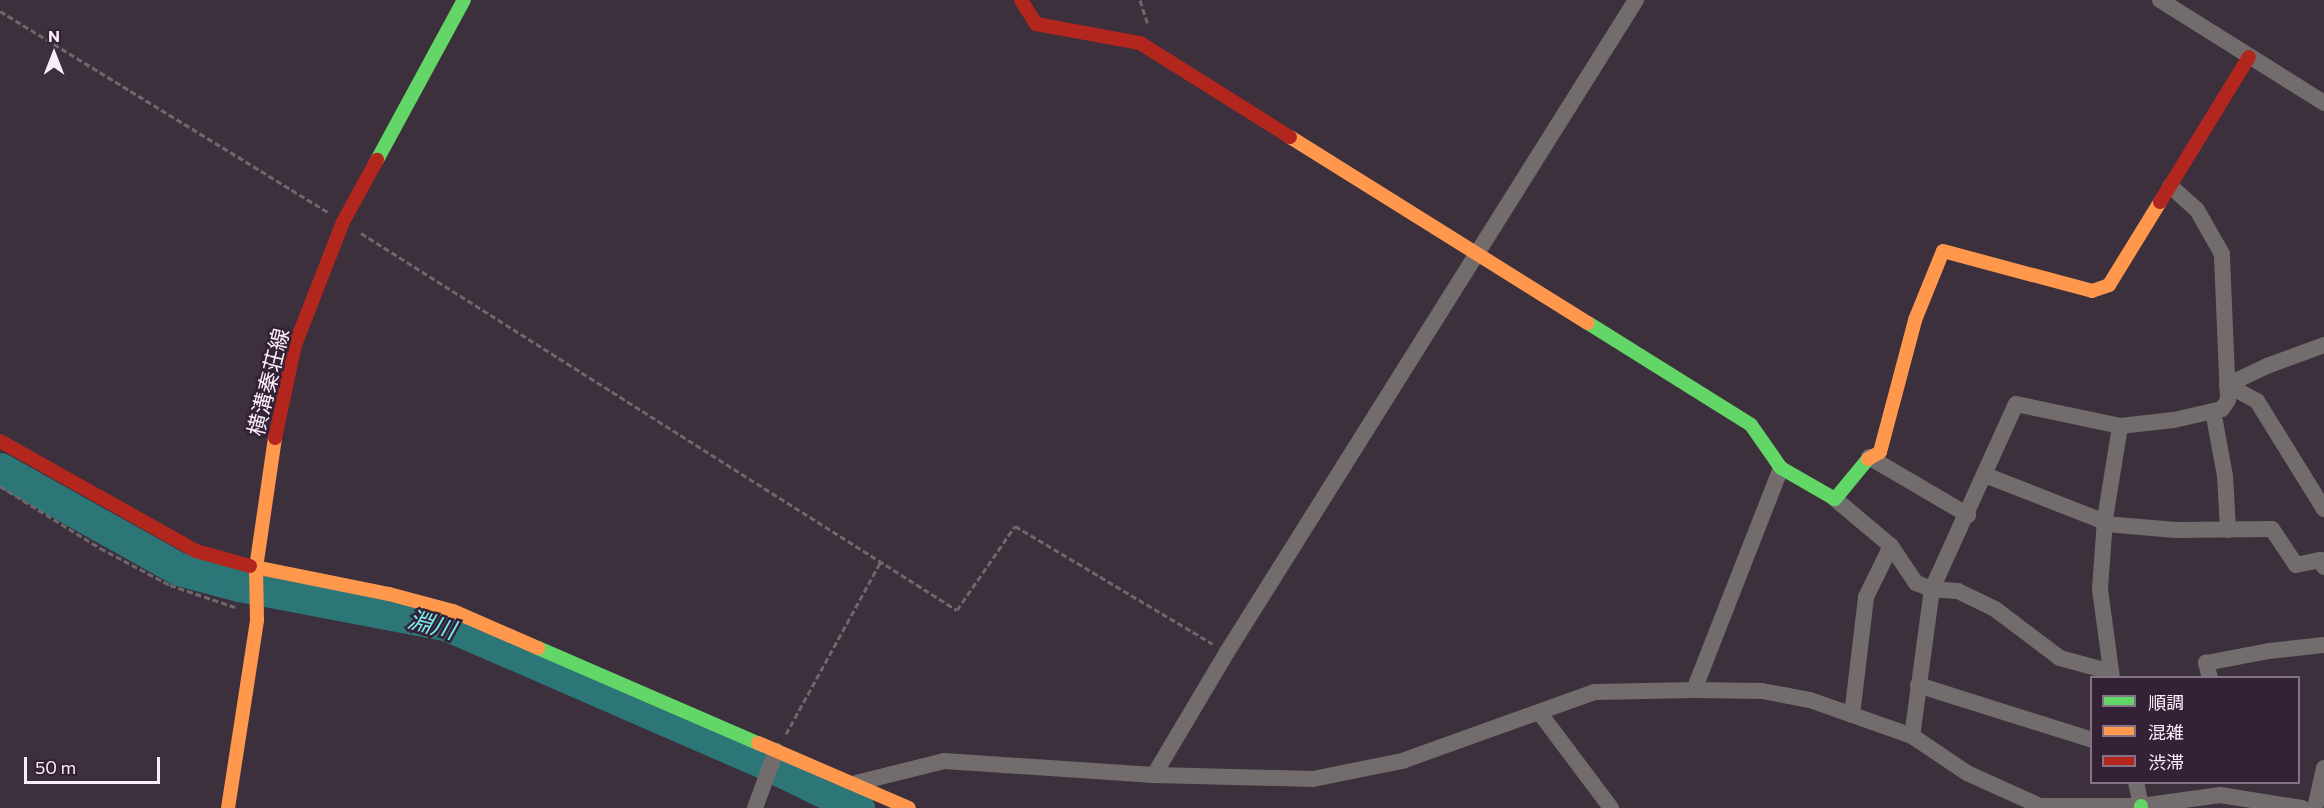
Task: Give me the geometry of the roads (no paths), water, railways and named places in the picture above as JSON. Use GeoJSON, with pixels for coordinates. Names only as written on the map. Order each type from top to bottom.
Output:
{"type":"FeatureCollection","features":[{"type":"Feature","properties":{"kind":"street","name":"横溝秦荘線"},"geometry":{"type":"LineString","coordinates":[[228,808],[257,620],[256,568],[276,429],[295,345],[343,222],[464,0]]}},
{"type":"Feature","properties":{"kind":"street"},"geometry":{"type":"LineString","coordinates":[[1021,0],[1036,24],[1140,43],[1751,425],[1781,468],[1835,499],[1891,546],[1916,583],[1932,589],[1958,591],[1995,609],[2060,658],[2112,675],[2100,589],[2105,524],[2120,426]]}},
{"type":"Feature","properties":{"kind":"street"},"geometry":{"type":"LineString","coordinates":[[1154,775],[1227,652],[1636,0]]}},
{"type":"Feature","properties":{"kind":"street"},"geometry":{"type":"LineString","coordinates":[[2160,0],[2324,103]]}},
{"type":"Feature","properties":{"kind":"street"},"geometry":{"type":"LineString","coordinates":[[1835,499],[1869,457],[1880,452],[1915,320],[1943,251],[2092,291],[2109,285],[2249,57]]}},
{"type":"Feature","properties":{"kind":"street"},"geometry":{"type":"LineString","coordinates":[[1912,736],[1932,589],[1968,515],[2016,404],[2120,426],[2174,420],[2222,409],[2228,400],[2222,254],[2197,210],[2170,186]]}},
{"type":"Feature","properties":{"kind":"street"},"geometry":{"type":"LineString","coordinates":[[2227,385],[2267,366],[2324,345]]}},
{"type":"Feature","properties":{"kind":"street"},"geometry":{"type":"LineString","coordinates":[[2227,385],[2257,401],[2324,508]]}},
{"type":"Feature","properties":{"kind":"street"},"geometry":{"type":"LineString","coordinates":[[2213,411],[2225,476],[2228,530]]}},
{"type":"Feature","properties":{"kind":"street"},"geometry":{"type":"LineString","coordinates":[[0,441],[196,551],[256,568],[389,594],[453,611],[776,751],[856,783],[909,808]]}},
{"type":"Feature","properties":{"kind":"street"},"geometry":{"type":"LineString","coordinates":[[1869,457],[1968,515]]}},
{"type":"Feature","properties":{"kind":"street"},"geometry":{"type":"LineString","coordinates":[[1694,690],[1781,468]]}},
{"type":"Feature","properties":{"kind":"street"},"geometry":{"type":"LineString","coordinates":[[1986,475],[2105,524],[2175,530],[2272,529],[2296,565],[2320,560],[2324,567]]}},
{"type":"Feature","properties":{"kind":"street"},"geometry":{"type":"LineString","coordinates":[[1852,715],[1866,597],[1891,546]]}},
{"type":"Feature","properties":{"kind":"street"},"geometry":{"type":"LineString","coordinates":[[2209,676],[2206,663],[2268,651],[2324,645]]}},
{"type":"Feature","properties":{"kind":"street"},"geometry":{"type":"LineString","coordinates":[[1918,685],[2090,740]]}},
{"type":"Feature","properties":{"kind":"street"},"geometry":{"type":"LineString","coordinates":[[856,783],[944,761],[1154,775],[1313,779],[1402,761],[1595,692],[1762,691],[1810,700],[1912,736],[1967,773],[2040,806],[2141,807],[2220,795],[2302,808]]}},
{"type":"Feature","properties":{"kind":"street"},"geometry":{"type":"LineString","coordinates":[[1539,712],[1611,808]]}},
{"type":"Feature","properties":{"kind":"street"},"geometry":{"type":"LineString","coordinates":[[755,808],[776,751]]}},
{"type":"Feature","properties":{"kind":"street"},"geometry":{"type":"LineString","coordinates":[[2315,808],[2324,768]]}},
{"type":"Feature","properties":{"kind":"street"},"geometry":{"type":"LineString","coordinates":[[2136,784],[2141,807]]}},
{"type":"Feature","properties":{"kind":"waterway","name":"淵川"},"geometry":{"type":"LineString","coordinates":[[0,469],[179,569],[239,585],[448,625],[761,761],[858,808]]}}]}
